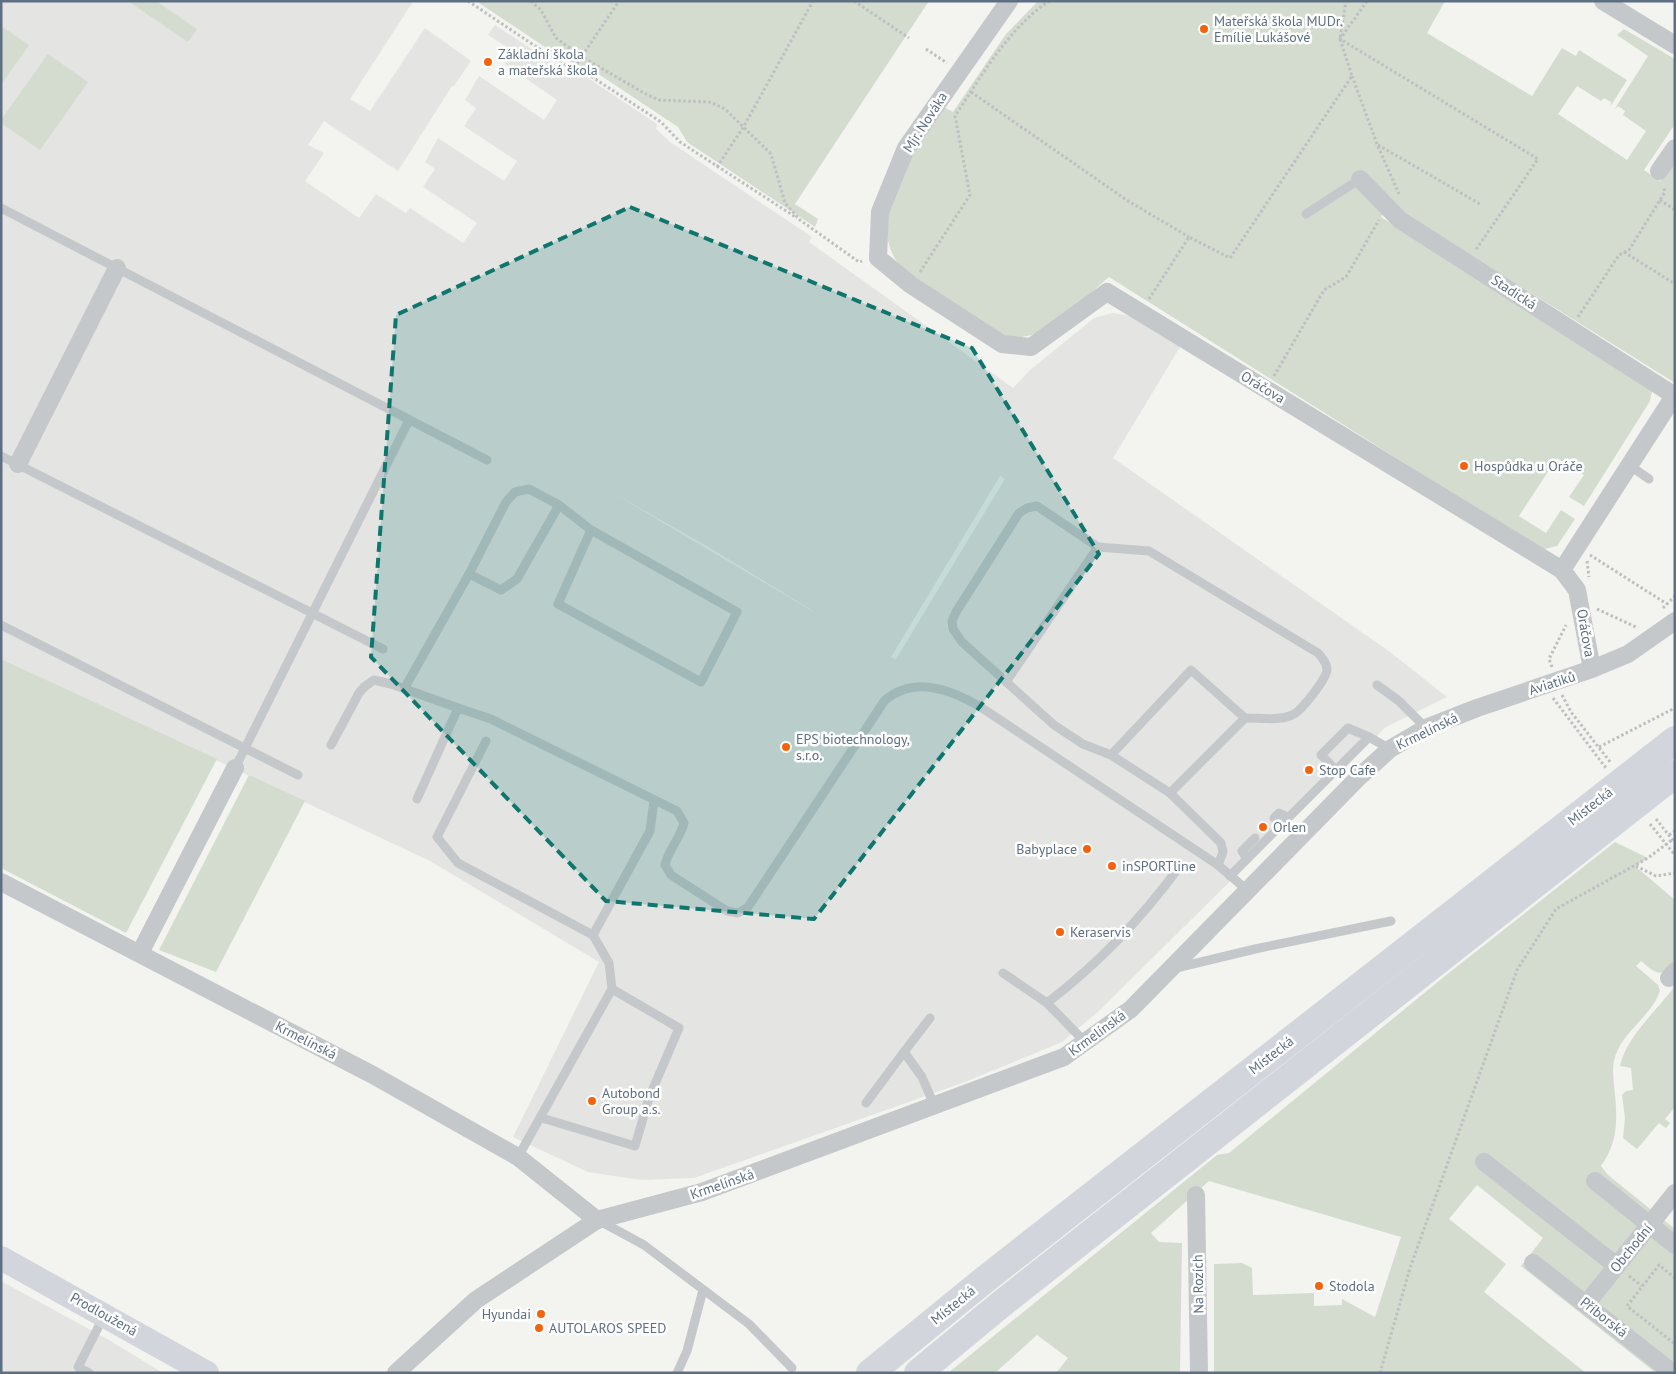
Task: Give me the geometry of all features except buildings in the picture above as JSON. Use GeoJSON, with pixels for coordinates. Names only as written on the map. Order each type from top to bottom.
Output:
{"type":"FeatureCollection","features":[{"type":"Feature","properties":{"kind":"highway","name":"Místecká"},"geometry":{"type":"LineString","coordinates":[[870,1373],[988,1277],[1675,740]]}},
{"type":"Feature","properties":{"kind":"highway","name":"Místecká"},"geometry":{"type":"LineString","coordinates":[[918,1373],[1005,1301],[1675,774]]}},
{"type":"Feature","properties":{"kind":"main road","name":"Prodloužená"},"geometry":{"type":"LineString","coordinates":[[1,1258],[105,1314],[206,1373]]}},
{"type":"Feature","properties":{"kind":"street","name":"Mjr. Nováka"},"geometry":{"type":"LineString","coordinates":[[878,258],[880,212],[906,148],[1009,1]]}},
{"type":"Feature","properties":{"kind":"street"},"geometry":{"type":"LineString","coordinates":[[1603,1],[1675,45]]}},
{"type":"Feature","properties":{"kind":"street"},"geometry":{"type":"LineString","coordinates":[[1660,171],[1675,148]]}},
{"type":"Feature","properties":{"kind":"street","name":"Stadická"},"geometry":{"type":"LineString","coordinates":[[1360,179],[1400,220],[1467,262],[1575,321],[1674,396]]}},
{"type":"Feature","properties":{"kind":"street","name":"Oráčova"},"geometry":{"type":"LineString","coordinates":[[878,258],[911,285],[1002,344],[1031,347],[1108,292],[1562,570],[1588,608],[1592,670]]}},
{"type":"Feature","properties":{"kind":"street"},"geometry":{"type":"LineString","coordinates":[[18,464],[117,268]]}},
{"type":"Feature","properties":{"kind":"street"},"geometry":{"type":"LineString","coordinates":[[1562,570],[1674,396]]}},
{"type":"Feature","properties":{"kind":"street","name":"Aviatiků"},"geometry":{"type":"LineString","coordinates":[[1477,708],[1559,688],[1592,670],[1628,654],[1675,622]]}},
{"type":"Feature","properties":{"kind":"street","name":"Krmelínská"},"geometry":{"type":"LineString","coordinates":[[396,1373],[476,1300],[597,1220],[702,1192],[1064,1057],[1130,1009],[1390,749],[1426,728],[1477,708]]}},
{"type":"Feature","properties":{"kind":"street"},"geometry":{"type":"LineString","coordinates":[[140,953],[235,768]]}},
{"type":"Feature","properties":{"kind":"street","name":"Krmelínská"},"geometry":{"type":"LineString","coordinates":[[1,882],[373,1075],[518,1157],[597,1220]]}},
{"type":"Feature","properties":{"kind":"street"},"geometry":{"type":"LineString","coordinates":[[1484,1162],[1617,1266]]}},
{"type":"Feature","properties":{"kind":"street"},"geometry":{"type":"LineString","coordinates":[[1595,1181],[1675,1245]]}},
{"type":"Feature","properties":{"kind":"street","name":"Obchodní"},"geometry":{"type":"LineString","coordinates":[[1587,1303],[1675,1193]]}},
{"type":"Feature","properties":{"kind":"street","name":"Na Rozích"},"geometry":{"type":"LineString","coordinates":[[1196,1195],[1199,1373]]}},
{"type":"Feature","properties":{"kind":"street","name":"Příborská"},"geometry":{"type":"LineString","coordinates":[[1534,1263],[1587,1303],[1673,1373]]}},
{"type":"Feature","properties":{"kind":"lane"},"geometry":{"type":"LineString","coordinates":[[1306,214],[1360,179]]}},
{"type":"Feature","properties":{"kind":"lane"},"geometry":{"type":"LineString","coordinates":[[1,208],[487,460]]}},
{"type":"Feature","properties":{"kind":"lane"},"geometry":{"type":"LineString","coordinates":[[235,768],[409,420]]}},
{"type":"Feature","properties":{"kind":"lane"},"geometry":{"type":"LineString","coordinates":[[1,456],[382,649]]}},
{"type":"Feature","properties":{"kind":"lane"},"geometry":{"type":"LineString","coordinates":[[1629,466],[1649,479]]}},
{"type":"Feature","properties":{"kind":"lane"},"geometry":{"type":"LineString","coordinates":[[404,689],[469,574],[506,502],[515,492],[530,489],[559,505],[591,530],[737,612],[701,682],[558,604],[591,530]]}},
{"type":"Feature","properties":{"kind":"lane"},"geometry":{"type":"LineString","coordinates":[[469,574],[501,590],[511,585],[517,579],[559,505]]}},
{"type":"Feature","properties":{"kind":"lane"},"geometry":{"type":"LineString","coordinates":[[1111,755],[1191,670],[1245,718],[1283,718],[1294,715],[1303,707],[1327,672],[1326,664],[1318,653],[1149,551],[1098,547],[1037,506],[1027,508],[1019,513],[952,621],[954,629],[962,642],[1054,725],[1083,744],[1111,755],[1170,793],[1221,843],[1224,852],[1218,866]]}},
{"type":"Feature","properties":{"kind":"lane"},"geometry":{"type":"LineString","coordinates":[[1006,682],[1098,547]]}},
{"type":"Feature","properties":{"kind":"lane"},"geometry":{"type":"LineString","coordinates":[[1,625],[298,775]]}},
{"type":"Feature","properties":{"kind":"lane"},"geometry":{"type":"LineString","coordinates":[[331,744],[359,693],[370,682],[381,680],[491,719],[677,811],[684,824],[681,836],[667,856],[665,865],[671,875],[727,911],[738,913],[748,907],[885,700],[904,688],[930,685],[962,696],[980,706],[1218,866],[1247,890]]}},
{"type":"Feature","properties":{"kind":"lane"},"geometry":{"type":"LineString","coordinates":[[1377,685],[1399,700],[1426,728]]}},
{"type":"Feature","properties":{"kind":"lane"},"geometry":{"type":"LineString","coordinates":[[417,799],[458,708]]}},
{"type":"Feature","properties":{"kind":"lane"},"geometry":{"type":"LineString","coordinates":[[1170,793],[1245,718]]}},
{"type":"Feature","properties":{"kind":"lane"},"geometry":{"type":"LineString","coordinates":[[1336,770],[1321,755],[1348,728],[1390,749]]}},
{"type":"Feature","properties":{"kind":"lane"},"geometry":{"type":"LineString","coordinates":[[1230,876],[1369,737]]}},
{"type":"Feature","properties":{"kind":"lane"},"geometry":{"type":"LineString","coordinates":[[486,740],[437,838],[458,863],[592,935],[610,963],[612,990],[542,1118],[518,1157]]}},
{"type":"Feature","properties":{"kind":"lane"},"geometry":{"type":"LineString","coordinates":[[592,935],[650,831],[654,800]]}},
{"type":"Feature","properties":{"kind":"lane"},"geometry":{"type":"LineString","coordinates":[[1274,818],[1279,813],[1288,817]]}},
{"type":"Feature","properties":{"kind":"lane"},"geometry":{"type":"LineString","coordinates":[[1247,859],[1242,851],[1255,838]]}},
{"type":"Feature","properties":{"kind":"lane"},"geometry":{"type":"LineString","coordinates":[[1047,1004],[1093,966],[1119,941],[1151,905],[1180,866]]}},
{"type":"Feature","properties":{"kind":"lane"},"geometry":{"type":"LineString","coordinates":[[1168,970],[1255,949],[1391,921]]}},
{"type":"Feature","properties":{"kind":"lane"},"geometry":{"type":"LineString","coordinates":[[1003,973],[1047,1004],[1085,1042]]}},
{"type":"Feature","properties":{"kind":"lane"},"geometry":{"type":"LineString","coordinates":[[542,1118],[635,1146],[649,1098],[679,1028],[612,990]]}},
{"type":"Feature","properties":{"kind":"lane"},"geometry":{"type":"LineString","coordinates":[[866,1103],[930,1018]]}},
{"type":"Feature","properties":{"kind":"lane"},"geometry":{"type":"LineString","coordinates":[[904,1052],[922,1077],[934,1106]]}},
{"type":"Feature","properties":{"kind":"lane"},"geometry":{"type":"LineString","coordinates":[[597,1220],[644,1245],[749,1324],[792,1368]]}},
{"type":"Feature","properties":{"kind":"lane"},"geometry":{"type":"LineString","coordinates":[[677,1373],[687,1351],[703,1290]]}},
{"type":"Feature","properties":{"kind":"lane"},"geometry":{"type":"LineString","coordinates":[[90,1373],[76,1370],[105,1314]]}},
{"type":"Feature","properties":{"kind":"path"},"geometry":{"type":"LineString","coordinates":[[468,1],[474,3],[560,62],[586,73],[661,122],[680,142],[800,220],[859,262],[878,258]]}},
{"type":"Feature","properties":{"kind":"path"},"geometry":{"type":"LineString","coordinates":[[531,1],[540,10],[556,38],[582,58],[659,100],[710,102],[725,109],[771,154],[786,203],[800,220]]}},
{"type":"Feature","properties":{"kind":"path"},"geometry":{"type":"LineString","coordinates":[[574,68],[619,1]]}},
{"type":"Feature","properties":{"kind":"path"},"geometry":{"type":"LineString","coordinates":[[717,167],[744,126],[813,1]]}},
{"type":"Feature","properties":{"kind":"path"},"geometry":{"type":"LineString","coordinates":[[854,1],[909,38]]}},
{"type":"Feature","properties":{"kind":"path"},"geometry":{"type":"LineString","coordinates":[[911,285],[970,195],[955,116],[1002,44],[1032,12],[1049,1]]}},
{"type":"Feature","properties":{"kind":"path"},"geometry":{"type":"LineString","coordinates":[[1346,1],[1340,40],[1377,144],[1403,202]]}},
{"type":"Feature","properties":{"kind":"path"},"geometry":{"type":"LineString","coordinates":[[1340,40],[1367,1]]}},
{"type":"Feature","properties":{"kind":"path"},"geometry":{"type":"LineString","coordinates":[[1340,40],[1538,159],[1467,262]]}},
{"type":"Feature","properties":{"kind":"path"},"geometry":{"type":"LineString","coordinates":[[971,92],[1128,201],[1189,237],[1230,258],[1352,76]]}},
{"type":"Feature","properties":{"kind":"path"},"geometry":{"type":"LineString","coordinates":[[1377,144],[1480,204]]}},
{"type":"Feature","properties":{"kind":"path"},"geometry":{"type":"LineString","coordinates":[[1575,321],[1619,255],[1628,250],[1660,200],[1664,192],[1660,171]]}},
{"type":"Feature","properties":{"kind":"path"},"geometry":{"type":"LineString","coordinates":[[1660,200],[1675,210]]}},
{"type":"Feature","properties":{"kind":"path"},"geometry":{"type":"LineString","coordinates":[[1266,389],[1324,290],[1346,277],[1381,217]]}},
{"type":"Feature","properties":{"kind":"path"},"geometry":{"type":"LineString","coordinates":[[1141,312],[1189,237]]}},
{"type":"Feature","properties":{"kind":"path"},"geometry":{"type":"LineString","coordinates":[[1624,252],[1675,284]]}},
{"type":"Feature","properties":{"kind":"path"},"geometry":{"type":"LineString","coordinates":[[1589,582],[1586,553],[1667,604]]}},
{"type":"Feature","properties":{"kind":"path"},"geometry":{"type":"LineString","coordinates":[[1661,610],[1675,596]]}},
{"type":"Feature","properties":{"kind":"path"},"geometry":{"type":"LineString","coordinates":[[1671,600],[1675,605]]}},
{"type":"Feature","properties":{"kind":"path"},"geometry":{"type":"LineString","coordinates":[[1612,764],[1571,712],[1559,688],[1550,659],[1573,613],[1588,608],[1638,628],[1645,628]]}},
{"type":"Feature","properties":{"kind":"path"},"geometry":{"type":"LineString","coordinates":[[1559,688],[1553,698],[1606,768]]}},
{"type":"Feature","properties":{"kind":"path"},"geometry":{"type":"LineString","coordinates":[[1599,747],[1675,708]]}},
{"type":"Feature","properties":{"kind":"path"},"geometry":{"type":"LineString","coordinates":[[1380,1373],[1410,1268],[1517,970],[1556,910],[1635,866],[1674,841],[1656,819]]}},
{"type":"Feature","properties":{"kind":"path"},"geometry":{"type":"LineString","coordinates":[[1650,824],[1675,855]]}},
{"type":"Feature","properties":{"kind":"path"},"geometry":{"type":"LineString","coordinates":[[1669,836],[1675,831]]}},
{"type":"Feature","properties":{"kind":"path"},"geometry":{"type":"LineString","coordinates":[[1635,866],[1656,876],[1675,873]]}},
{"type":"Feature","properties":{"kind":"path"},"geometry":{"type":"LineString","coordinates":[[1675,1278],[1659,1266],[1627,1306],[1675,1344]]}},
{"type":"Feature","properties":{"kind":"highlighted area"},"geometry":{"type":"Polygon","coordinates":[[[630,207],[972,348],[1099,554],[814,919],[606,901],[371,657],[396,315],[630,207]]]}},
{"type":"Feature","properties":{"kind":"shaded area"},"geometry":{"type":"Polygon","coordinates":[[[1,1],[409,1],[412,3],[350,99],[370,111],[425,28],[471,61],[454,86],[452,86],[398,171],[324,121],[308,145],[324,153],[305,181],[359,218],[376,194],[406,213],[410,208],[463,243],[477,223],[423,187],[435,169],[425,162],[438,138],[504,181],[517,161],[464,126],[476,108],[465,100],[479,76],[544,120],[557,100],[505,64],[513,51],[488,35],[495,25],[557,66],[588,78],[657,124],[656,129],[670,142],[812,237],[809,242],[1013,388],[1030,370],[1094,318],[1112,313],[1131,316],[1180,347],[1113,458],[1390,652],[1447,697],[1386,727],[1100,1010],[1062,1042],[965,1082],[694,1178],[641,1180],[588,1172],[513,1137],[599,962],[430,861],[1,659],[1,1]],[[1000,476],[891,657],[896,659],[1005,479],[1000,476]],[[613,493],[812,611],[813,611],[705,545],[613,493]]]}},
{"type":"Feature","properties":{"kind":"shaded area"},"geometry":{"type":"Polygon","coordinates":[[[128,1],[156,1],[197,29],[188,42],[128,1]]]}},
{"type":"Feature","properties":{"kind":"shaded area"},"geometry":{"type":"Polygon","coordinates":[[[480,1],[929,1],[795,204],[818,219],[815,227],[687,142],[678,127],[594,71],[563,59],[479,3],[480,1]]]}},
{"type":"Feature","properties":{"kind":"shaded area"},"geometry":{"type":"Polygon","coordinates":[[[1038,1],[1445,1],[1427,33],[1532,96],[1562,48],[1576,56],[1579,50],[1627,80],[1610,107],[1611,102],[1604,98],[1601,101],[1577,86],[1558,114],[1627,160],[1646,131],[1623,115],[1625,111],[1618,106],[1614,110],[1648,56],[1617,35],[1624,29],[1675,59],[1675,124],[1644,170],[1660,181],[1675,159],[1675,383],[1389,204],[1381,217],[1613,362],[1652,391],[1650,401],[1584,506],[1569,497],[1584,475],[1557,458],[1519,516],[1546,533],[1561,510],[1575,519],[1557,546],[1545,549],[1536,546],[1109,277],[1049,327],[1038,333],[1015,337],[996,334],[901,267],[890,248],[887,228],[890,206],[907,163],[942,106],[953,112],[1006,34],[1038,1]]]}},
{"type":"Feature","properties":{"kind":"shaded area"},"geometry":{"type":"Polygon","coordinates":[[[1,26],[29,45],[1,85],[1,26]]]}},
{"type":"Feature","properties":{"kind":"shaded area"},"geometry":{"type":"Polygon","coordinates":[[[48,54],[88,82],[40,150],[1,123],[1,120],[48,54]]]}},
{"type":"Feature","properties":{"kind":"shaded area"},"geometry":{"type":"Polygon","coordinates":[[[1,659],[217,759],[126,933],[1,868],[1,659]]]}},
{"type":"Feature","properties":{"kind":"shaded area"},"geometry":{"type":"Polygon","coordinates":[[[249,775],[305,801],[216,972],[159,950],[249,775]]]}},
{"type":"Feature","properties":{"kind":"shaded area"},"geometry":{"type":"Polygon","coordinates":[[[1615,842],[1648,858],[1635,866],[1675,900],[1675,963],[1662,973],[1650,969],[1641,961],[1636,966],[1658,985],[1660,991],[1651,1008],[1620,1045],[1615,1058],[1613,1073],[1616,1127],[1611,1146],[1601,1166],[1608,1175],[1675,1229],[1675,1373],[1656,1373],[1521,1266],[1543,1238],[1477,1185],[1449,1219],[1506,1264],[1484,1292],[1586,1373],[1214,1373],[1214,1264],[1242,1263],[1252,1268],[1253,1295],[1314,1293],[1314,1306],[1342,1305],[1342,1299],[1375,1317],[1401,1237],[1209,1181],[1151,1233],[1159,1242],[1182,1243],[1180,1373],[1056,1373],[1068,1358],[1037,1335],[995,1373],[948,1373],[1217,1155],[1229,1153],[1445,976],[1615,842]]]}},
{"type":"Feature","properties":{"kind":"shaded area"},"geometry":{"type":"Polygon","coordinates":[[[1675,983],[1675,1107],[1665,1119],[1670,1123],[1666,1128],[1659,1123],[1637,1149],[1623,1138],[1625,1118],[1622,1095],[1626,1091],[1633,1090],[1631,1068],[1620,1066],[1623,1056],[1634,1036],[1672,990],[1675,983]]]}},
{"type":"Feature","properties":{"kind":"shaded area"},"geometry":{"type":"Polygon","coordinates":[[[1,1281],[109,1340],[163,1373],[1,1373],[1,1281]]]}},
{"type":"Feature","properties":{"kind":"place","name":"Mateřská škola MUDr. Emílie Lukášové"},"geometry":{"type":"Point","coordinates":[1204,29]}},
{"type":"Feature","properties":{"kind":"place","name":"Základní škola a mateřská škola"},"geometry":{"type":"Point","coordinates":[488,62]}},
{"type":"Feature","properties":{"kind":"place","name":"Hospůdka u Oráče"},"geometry":{"type":"Point","coordinates":[1464,466]}},
{"type":"Feature","properties":{"kind":"place","name":"EPS biotechnology, s.r.o."},"geometry":{"type":"Point","coordinates":[786,747]}},
{"type":"Feature","properties":{"kind":"place","name":"Stop Cafe"},"geometry":{"type":"Point","coordinates":[1309,770]}},
{"type":"Feature","properties":{"kind":"place","name":"Orlen"},"geometry":{"type":"Point","coordinates":[1263,827]}},
{"type":"Feature","properties":{"kind":"place","name":"Babyplace"},"geometry":{"type":"Point","coordinates":[1087,849]}},
{"type":"Feature","properties":{"kind":"place","name":"inSPORTline"},"geometry":{"type":"Point","coordinates":[1112,866]}},
{"type":"Feature","properties":{"kind":"place","name":"Keraservis"},"geometry":{"type":"Point","coordinates":[1060,932]}},
{"type":"Feature","properties":{"kind":"place","name":"Autobond Group a.s."},"geometry":{"type":"Point","coordinates":[592,1101]}},
{"type":"Feature","properties":{"kind":"place","name":"Stodola"},"geometry":{"type":"Point","coordinates":[1319,1286]}},
{"type":"Feature","properties":{"kind":"place","name":"Hyundai"},"geometry":{"type":"Point","coordinates":[541,1314]}},
{"type":"Feature","properties":{"kind":"place","name":"AUTOLAROS SPEED"},"geometry":{"type":"Point","coordinates":[539,1328]}}]}
